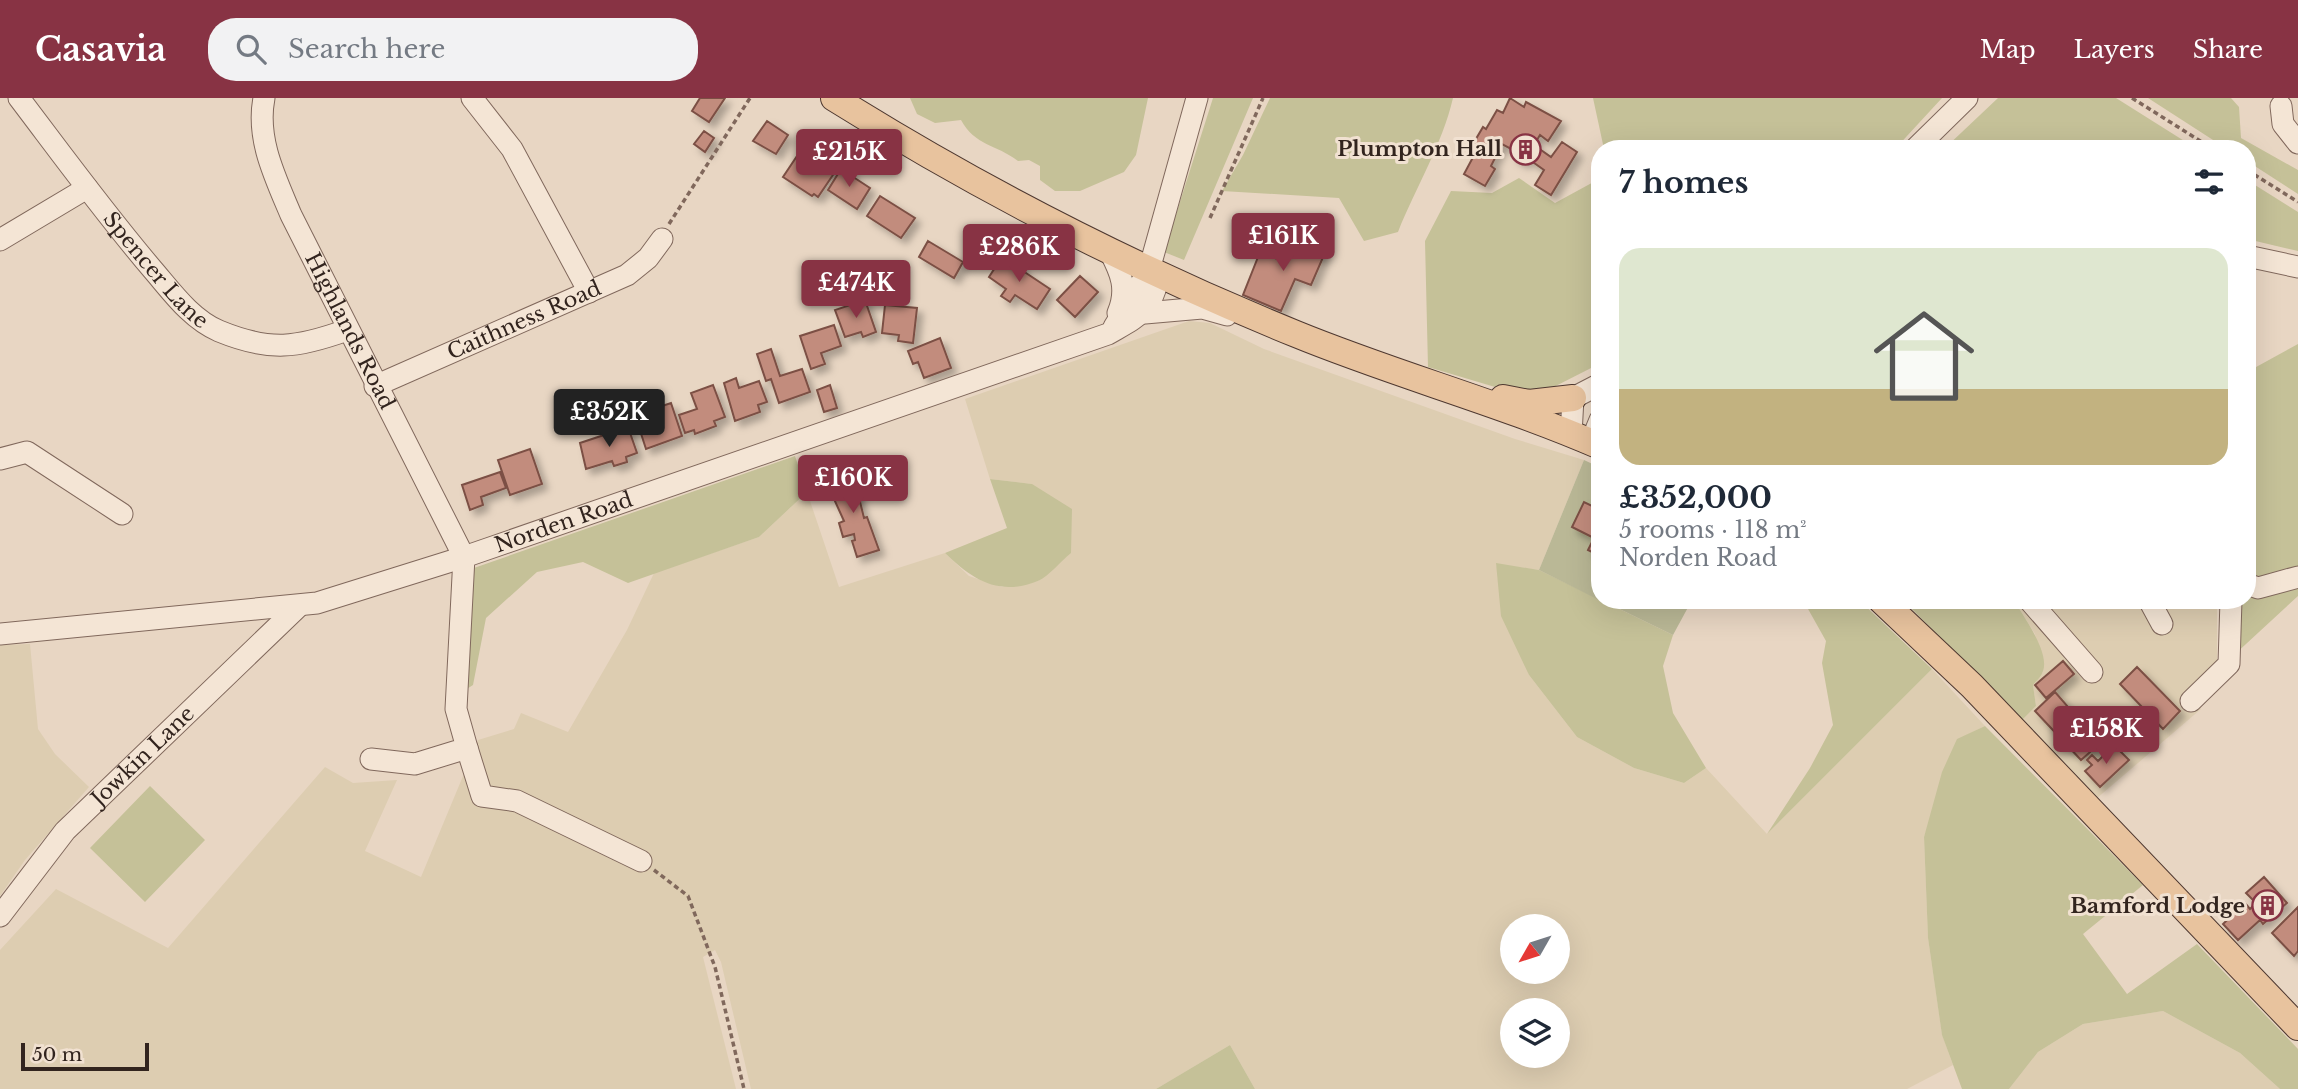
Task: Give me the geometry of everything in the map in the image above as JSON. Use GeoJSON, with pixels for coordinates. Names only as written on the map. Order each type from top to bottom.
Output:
{"type":"FeatureCollection","features":[{"type":"Feature","properties":{"kind":"main road"},"geometry":{"type":"LineString","coordinates":[[834,98],[971,177],[1110,252],[1154,272],[1293,333],[1403,375],[1590,436]]}},
{"type":"Feature","properties":{"kind":"main road"},"geometry":{"type":"LineString","coordinates":[[1403,375],[1428,375],[1483,393],[1529,403],[1573,397]]}},
{"type":"Feature","properties":{"kind":"main road"},"geometry":{"type":"LineString","coordinates":[[1890,609],[1972,687],[2298,1027]]}},
{"type":"Feature","properties":{"kind":"street","name":"Spencer Lane"},"geometry":{"type":"LineString","coordinates":[[19,98],[87,188],[187,309],[216,330],[255,343],[278,346],[305,345],[347,330]]}},
{"type":"Feature","properties":{"kind":"street","name":"Highlands Road"},"geometry":{"type":"LineString","coordinates":[[264,98],[259,121],[271,165],[291,215],[375,386],[464,557]]}},
{"type":"Feature","properties":{"kind":"street"},"geometry":{"type":"LineString","coordinates":[[472,98],[512,149],[589,292]]}},
{"type":"Feature","properties":{"kind":"street"},"geometry":{"type":"LineString","coordinates":[[1144,313],[1156,294],[1154,272],[1198,98]]}},
{"type":"Feature","properties":{"kind":"street"},"geometry":{"type":"LineString","coordinates":[[1924,140],[1968,98]]}},
{"type":"Feature","properties":{"kind":"street"},"geometry":{"type":"LineString","coordinates":[[2281,106],[2283,124],[2298,143]]}},
{"type":"Feature","properties":{"kind":"street"},"geometry":{"type":"LineString","coordinates":[[0,240],[87,188]]}},
{"type":"Feature","properties":{"kind":"street","name":"Caithness Road"},"geometry":{"type":"LineString","coordinates":[[375,386],[627,275],[648,258],[662,239]]}},
{"type":"Feature","properties":{"kind":"street"},"geometry":{"type":"LineString","coordinates":[[1108,334],[1121,305],[1124,290],[1122,275],[1110,252]]}},
{"type":"Feature","properties":{"kind":"street"},"geometry":{"type":"LineString","coordinates":[[2256,258],[2298,267]]}},
{"type":"Feature","properties":{"kind":"street"},"geometry":{"type":"LineString","coordinates":[[1108,334],[1154,272]]}},
{"type":"Feature","properties":{"kind":"street"},"geometry":{"type":"LineString","coordinates":[[1144,313],[1202,308],[1293,333]]}},
{"type":"Feature","properties":{"kind":"street","name":"Norden Road"},"geometry":{"type":"LineString","coordinates":[[0,634],[299,607],[464,557],[1108,334],[1144,313]]}},
{"type":"Feature","properties":{"kind":"street"},"geometry":{"type":"LineString","coordinates":[[1590,436],[1573,397],[1591,388]]}},
{"type":"Feature","properties":{"kind":"street"},"geometry":{"type":"LineString","coordinates":[[0,458],[27,452],[122,514]]}},
{"type":"Feature","properties":{"kind":"street"},"geometry":{"type":"LineString","coordinates":[[464,557],[456,709],[482,796],[517,801],[641,861]]}},
{"type":"Feature","properties":{"kind":"street"},"geometry":{"type":"LineString","coordinates":[[2256,587],[2298,577]]}},
{"type":"Feature","properties":{"kind":"street","name":"Jowkin Lane"},"geometry":{"type":"LineString","coordinates":[[0,916],[65,831],[299,607]]}},
{"type":"Feature","properties":{"kind":"street"},"geometry":{"type":"LineString","coordinates":[[2037,609],[2092,672]]}},
{"type":"Feature","properties":{"kind":"street"},"geometry":{"type":"LineString","coordinates":[[2154,609],[2162,624]]}},
{"type":"Feature","properties":{"kind":"street"},"geometry":{"type":"LineString","coordinates":[[2191,701],[2229,664],[2231,609]]}},
{"type":"Feature","properties":{"kind":"street"},"geometry":{"type":"LineString","coordinates":[[371,759],[415,764],[467,748]]}},
{"type":"Feature","properties":{"kind":"path"},"geometry":{"type":"LineString","coordinates":[[662,239],[750,98]]}},
{"type":"Feature","properties":{"kind":"path"},"geometry":{"type":"LineString","coordinates":[[1210,218],[1263,98]]}},
{"type":"Feature","properties":{"kind":"path"},"geometry":{"type":"LineString","coordinates":[[2132,98],[2199,140]]}},
{"type":"Feature","properties":{"kind":"path"},"geometry":{"type":"LineString","coordinates":[[2256,176],[2298,202]]}},
{"type":"Feature","properties":{"kind":"path"},"geometry":{"type":"LineString","coordinates":[[641,861],[688,896],[715,967],[744,1089]]}},
{"type":"Feature","properties":{"kind":"shaded area"},"geometry":{"type":"Polygon","coordinates":[[[910,98],[1148,98],[1136,155],[1124,172],[1080,191],[1055,191],[1040,180],[1040,166],[1029,160],[1018,161],[979,140],[961,120],[935,123],[917,114],[910,98]]]}},
{"type":"Feature","properties":{"kind":"shaded area"},"geometry":{"type":"Polygon","coordinates":[[[1213,98],[1253,98],[1184,260],[1164,252],[1213,98]]]}},
{"type":"Feature","properties":{"kind":"shaded area"},"geometry":{"type":"Polygon","coordinates":[[[1270,98],[1453,98],[1436,149],[1398,232],[1364,241],[1339,198],[1222,191],[1243,155],[1270,98]]]}},
{"type":"Feature","properties":{"kind":"shaded area"},"geometry":{"type":"Polygon","coordinates":[[[1593,98],[1942,98],[1903,140],[1602,140],[1593,98]]]}},
{"type":"Feature","properties":{"kind":"shaded area"},"geometry":{"type":"Polygon","coordinates":[[[1998,98],[2116,98],[2183,140],[1954,140],[1998,98]]]}},
{"type":"Feature","properties":{"kind":"shaded area"},"geometry":{"type":"Polygon","coordinates":[[[2148,98],[2231,98],[2239,107],[2241,138],[2245,140],[2213,140],[2148,98]]]}},
{"type":"Feature","properties":{"kind":"shaded area"},"geometry":{"type":"Polygon","coordinates":[[[2256,146],[2298,170],[2298,194],[2256,167],[2256,146]]]}},
{"type":"Feature","properties":{"kind":"shaded area"},"geometry":{"type":"Polygon","coordinates":[[[1519,178],[1555,203],[1591,183],[1591,368],[1532,398],[1428,367],[1425,241],[1451,191],[1492,193],[1519,178]]]}},
{"type":"Feature","properties":{"kind":"shaded area"},"geometry":{"type":"Polygon","coordinates":[[[2256,186],[2298,212],[2298,251],[2256,241],[2256,186]]]}},
{"type":"Feature","properties":{"kind":"shaded area"},"geometry":{"type":"Polygon","coordinates":[[[1189,321],[1210,323],[1264,349],[1515,439],[1584,460],[1539,570],[1496,564],[1529,675],[1577,737],[1634,768],[1684,783],[1706,768],[1767,834],[1932,669],[1985,726],[1957,740],[1924,837],[1928,938],[1942,1034],[1953,1065],[1907,1089],[1255,1089],[1230,1045],[1156,1089],[751,1089],[721,962],[715,950],[703,957],[736,1089],[0,1089],[0,950],[56,889],[168,948],[325,767],[353,783],[397,780],[365,851],[421,877],[478,740],[514,729],[521,713],[568,732],[627,630],[654,573],[759,537],[807,492],[839,587],[945,553],[969,576],[1002,587],[1039,581],[1032,484],[990,479],[965,399],[1189,321]]]}},
{"type":"Feature","properties":{"kind":"shaded area"},"geometry":{"type":"Polygon","coordinates":[[[2298,344],[2298,596],[2233,656],[2236,609],[2256,609],[2256,367],[2298,344]]]}},
{"type":"Feature","properties":{"kind":"shaded area"},"geometry":{"type":"Polygon","coordinates":[[[795,456],[807,492],[759,537],[628,583],[583,562],[537,572],[486,618],[473,685],[462,692],[471,569],[795,456]]]}},
{"type":"Feature","properties":{"kind":"shaded area"},"geometry":{"type":"Polygon","coordinates":[[[1584,460],[1591,463],[1591,596],[1539,570],[1584,460]]]}},
{"type":"Feature","properties":{"kind":"shaded area"},"geometry":{"type":"Polygon","coordinates":[[[990,479],[1032,484],[1072,509],[1071,553],[1038,581],[1010,587],[987,583],[965,571],[945,553],[1007,528],[990,479]]]}},
{"type":"Feature","properties":{"kind":"shaded area"},"geometry":{"type":"Polygon","coordinates":[[[1496,563],[1539,570],[1591,595],[1591,609],[1619,609],[1673,635],[1663,666],[1673,713],[1706,768],[1684,783],[1634,768],[1577,737],[1529,675],[1501,616],[1496,563]]]}},
{"type":"Feature","properties":{"kind":"shaded area"},"geometry":{"type":"Polygon","coordinates":[[[1620,609],[1687,609],[1673,635],[1620,609]]]}},
{"type":"Feature","properties":{"kind":"shaded area"},"geometry":{"type":"Polygon","coordinates":[[[1808,609],[1869,609],[1932,669],[1767,834],[1810,768],[1833,725],[1822,663],[1826,641],[1808,609]]]}},
{"type":"Feature","properties":{"kind":"shaded area"},"geometry":{"type":"Polygon","coordinates":[[[1912,609],[2019,609],[2039,644],[2044,663],[2040,677],[2033,685],[2036,706],[2022,720],[1912,609]]]}},
{"type":"Feature","properties":{"kind":"shaded area"},"geometry":{"type":"Polygon","coordinates":[[[2020,609],[2217,609],[2217,668],[2192,695],[2201,709],[2096,799],[2022,720],[2036,706],[2033,685],[2043,672],[2035,634],[2020,609]]]}},
{"type":"Feature","properties":{"kind":"shaded area"},"geometry":{"type":"Polygon","coordinates":[[[30,644],[38,729],[55,754],[89,787],[25,860],[0,896],[0,645],[30,644]]]}},
{"type":"Feature","properties":{"kind":"shaded area"},"geometry":{"type":"Polygon","coordinates":[[[1985,726],[2143,885],[2083,934],[2127,994],[2197,944],[2298,1049],[2298,1089],[2280,1089],[2240,1053],[2163,1011],[2083,1024],[2038,1052],[2009,1089],[1962,1089],[1942,1035],[1928,938],[1924,837],[1942,772],[1957,739],[1985,726]]]}},
{"type":"Feature","properties":{"kind":"shaded area"},"geometry":{"type":"Polygon","coordinates":[[[150,786],[205,840],[145,902],[90,848],[150,786]]]}},
{"type":"Feature","properties":{"kind":"shaded area"},"geometry":{"type":"Polygon","coordinates":[[[2163,1011],[2240,1053],[2280,1089],[2009,1089],[2038,1052],[2083,1024],[2163,1011]]]}},
{"type":"Feature","properties":{"kind":"shaded area"},"geometry":{"type":"Polygon","coordinates":[[[1230,1045],[1255,1089],[1156,1089],[1230,1045]]]}},
{"type":"Feature","properties":{"kind":"building"},"geometry":{"type":"Polygon","coordinates":[[[700,98],[725,98],[709,122],[692,111],[700,98]]]}},
{"type":"Feature","properties":{"kind":"building","name":"Plumpton Hall"},"geometry":{"type":"Polygon","coordinates":[[[1510,98],[1524,107],[1526,102],[1561,121],[1548,141],[1540,135],[1534,145],[1551,157],[1562,142],[1577,152],[1551,195],[1535,185],[1544,170],[1527,158],[1524,163],[1512,156],[1515,151],[1502,144],[1491,166],[1495,169],[1485,186],[1464,174],[1479,146],[1473,144],[1483,127],[1486,129],[1497,110],[1503,113],[1510,98]]]}},
{"type":"Feature","properties":{"kind":"building"},"geometry":{"type":"Polygon","coordinates":[[[767,121],[788,135],[776,154],[753,141],[767,121]]]}},
{"type":"Feature","properties":{"kind":"building"},"geometry":{"type":"Polygon","coordinates":[[[704,131],[714,138],[705,152],[694,144],[704,131]]]}},
{"type":"Feature","properties":{"kind":"building"},"geometry":{"type":"Polygon","coordinates":[[[803,147],[839,166],[818,197],[814,194],[812,196],[783,177],[803,147]]]}},
{"type":"Feature","properties":{"kind":"building"},"geometry":{"type":"Polygon","coordinates":[[[841,169],[870,188],[857,209],[828,190],[841,169]]]}},
{"type":"Feature","properties":{"kind":"building"},"geometry":{"type":"Polygon","coordinates":[[[880,196],[915,218],[901,238],[867,216],[880,196]]]}},
{"type":"Feature","properties":{"kind":"building"},"geometry":{"type":"Polygon","coordinates":[[[1299,235],[1320,244],[1317,252],[1324,255],[1311,285],[1295,279],[1281,311],[1243,295],[1260,252],[1280,260],[1282,254],[1290,257],[1299,235]]]}},
{"type":"Feature","properties":{"kind":"building"},"geometry":{"type":"Polygon","coordinates":[[[928,241],[963,262],[954,278],[919,257],[928,241]]]}},
{"type":"Feature","properties":{"kind":"building"},"geometry":{"type":"Polygon","coordinates":[[[1002,257],[1050,289],[1037,309],[1015,295],[1010,302],[1001,296],[1006,289],[989,277],[1002,257]]]}},
{"type":"Feature","properties":{"kind":"building"},"geometry":{"type":"Polygon","coordinates":[[[1080,276],[1098,292],[1075,317],[1057,300],[1080,276]]]}},
{"type":"Feature","properties":{"kind":"building"},"geometry":{"type":"Polygon","coordinates":[[[865,300],[876,332],[863,337],[861,332],[845,337],[835,310],[865,300]]]}},
{"type":"Feature","properties":{"kind":"building"},"geometry":{"type":"Polygon","coordinates":[[[885,305],[917,308],[913,343],[898,341],[899,335],[882,333],[885,305]]]}},
{"type":"Feature","properties":{"kind":"building"},"geometry":{"type":"Polygon","coordinates":[[[834,325],[841,346],[821,353],[825,364],[811,369],[800,336],[834,325]]]}},
{"type":"Feature","properties":{"kind":"building"},"geometry":{"type":"Polygon","coordinates":[[[940,338],[951,368],[924,378],[918,362],[913,364],[908,351],[940,338]]]}},
{"type":"Feature","properties":{"kind":"building"},"geometry":{"type":"Polygon","coordinates":[[[771,349],[780,376],[802,369],[810,392],[779,403],[771,379],[766,381],[757,354],[771,349]]]}},
{"type":"Feature","properties":{"kind":"building"},"geometry":{"type":"Polygon","coordinates":[[[736,378],[739,388],[759,381],[767,402],[758,405],[760,412],[735,421],[724,383],[736,378]]]}},
{"type":"Feature","properties":{"kind":"building"},"geometry":{"type":"Polygon","coordinates":[[[713,385],[725,417],[714,421],[716,426],[695,434],[694,430],[685,433],[679,415],[697,409],[691,393],[713,385]]]}},
{"type":"Feature","properties":{"kind":"building"},"geometry":{"type":"Polygon","coordinates":[[[830,385],[837,408],[824,412],[817,390],[830,385]]]}},
{"type":"Feature","properties":{"kind":"building"},"geometry":{"type":"Polygon","coordinates":[[[671,403],[682,436],[646,449],[635,415],[671,403]]]}},
{"type":"Feature","properties":{"kind":"building"},"geometry":{"type":"Polygon","coordinates":[[[628,427],[637,453],[626,457],[627,462],[614,466],[612,461],[586,469],[580,443],[628,427]]]}},
{"type":"Feature","properties":{"kind":"building"},"geometry":{"type":"Polygon","coordinates":[[[530,449],[542,484],[510,495],[498,460],[530,449]]]}},
{"type":"Feature","properties":{"kind":"building"},"geometry":{"type":"Polygon","coordinates":[[[849,471],[852,482],[855,481],[864,518],[867,517],[879,550],[857,557],[852,541],[855,540],[854,534],[843,537],[839,523],[844,521],[834,499],[837,499],[830,478],[849,471]]]}},
{"type":"Feature","properties":{"kind":"building"},"geometry":{"type":"Polygon","coordinates":[[[500,472],[506,488],[481,497],[483,505],[470,510],[462,485],[500,472]]]}},
{"type":"Feature","properties":{"kind":"building"},"geometry":{"type":"Polygon","coordinates":[[[1584,502],[1591,506],[1591,536],[1572,527],[1584,502]]]}},
{"type":"Feature","properties":{"kind":"building"},"geometry":{"type":"Polygon","coordinates":[[[2063,661],[2074,674],[2046,698],[2035,685],[2063,661]]]}},
{"type":"Feature","properties":{"kind":"building"},"geometry":{"type":"Polygon","coordinates":[[[2137,667],[2180,711],[2163,729],[2120,684],[2137,667]]]}},
{"type":"Feature","properties":{"kind":"building"},"geometry":{"type":"Polygon","coordinates":[[[2055,692],[2069,708],[2064,712],[2073,722],[2078,718],[2086,726],[2081,730],[2097,746],[2081,760],[2035,711],[2055,692]]]}},
{"type":"Feature","properties":{"kind":"building"},"geometry":{"type":"Polygon","coordinates":[[[2114,745],[2129,760],[2100,787],[2085,771],[2092,765],[2087,760],[2092,755],[2098,761],[2114,745]]]}},
{"type":"Feature","properties":{"kind":"building","name":"Bamford Lodge"},"geometry":{"type":"Polygon","coordinates":[[[2264,877],[2287,903],[2263,924],[2260,920],[2238,940],[2223,924],[2245,903],[2250,909],[2256,903],[2246,893],[2264,877]]]}},
{"type":"Feature","properties":{"kind":"building"},"geometry":{"type":"Polygon","coordinates":[[[2298,907],[2298,951],[2294,956],[2272,933],[2298,907]]]}},
{"type":"Feature","properties":{"kind":"place","name":"Plumpton Hall"},"geometry":{"type":"Point","coordinates":[1525,149]}},
{"type":"Feature","properties":{"kind":"place","name":"Bamford Lodge"},"geometry":{"type":"Point","coordinates":[2268,906]}}]}
